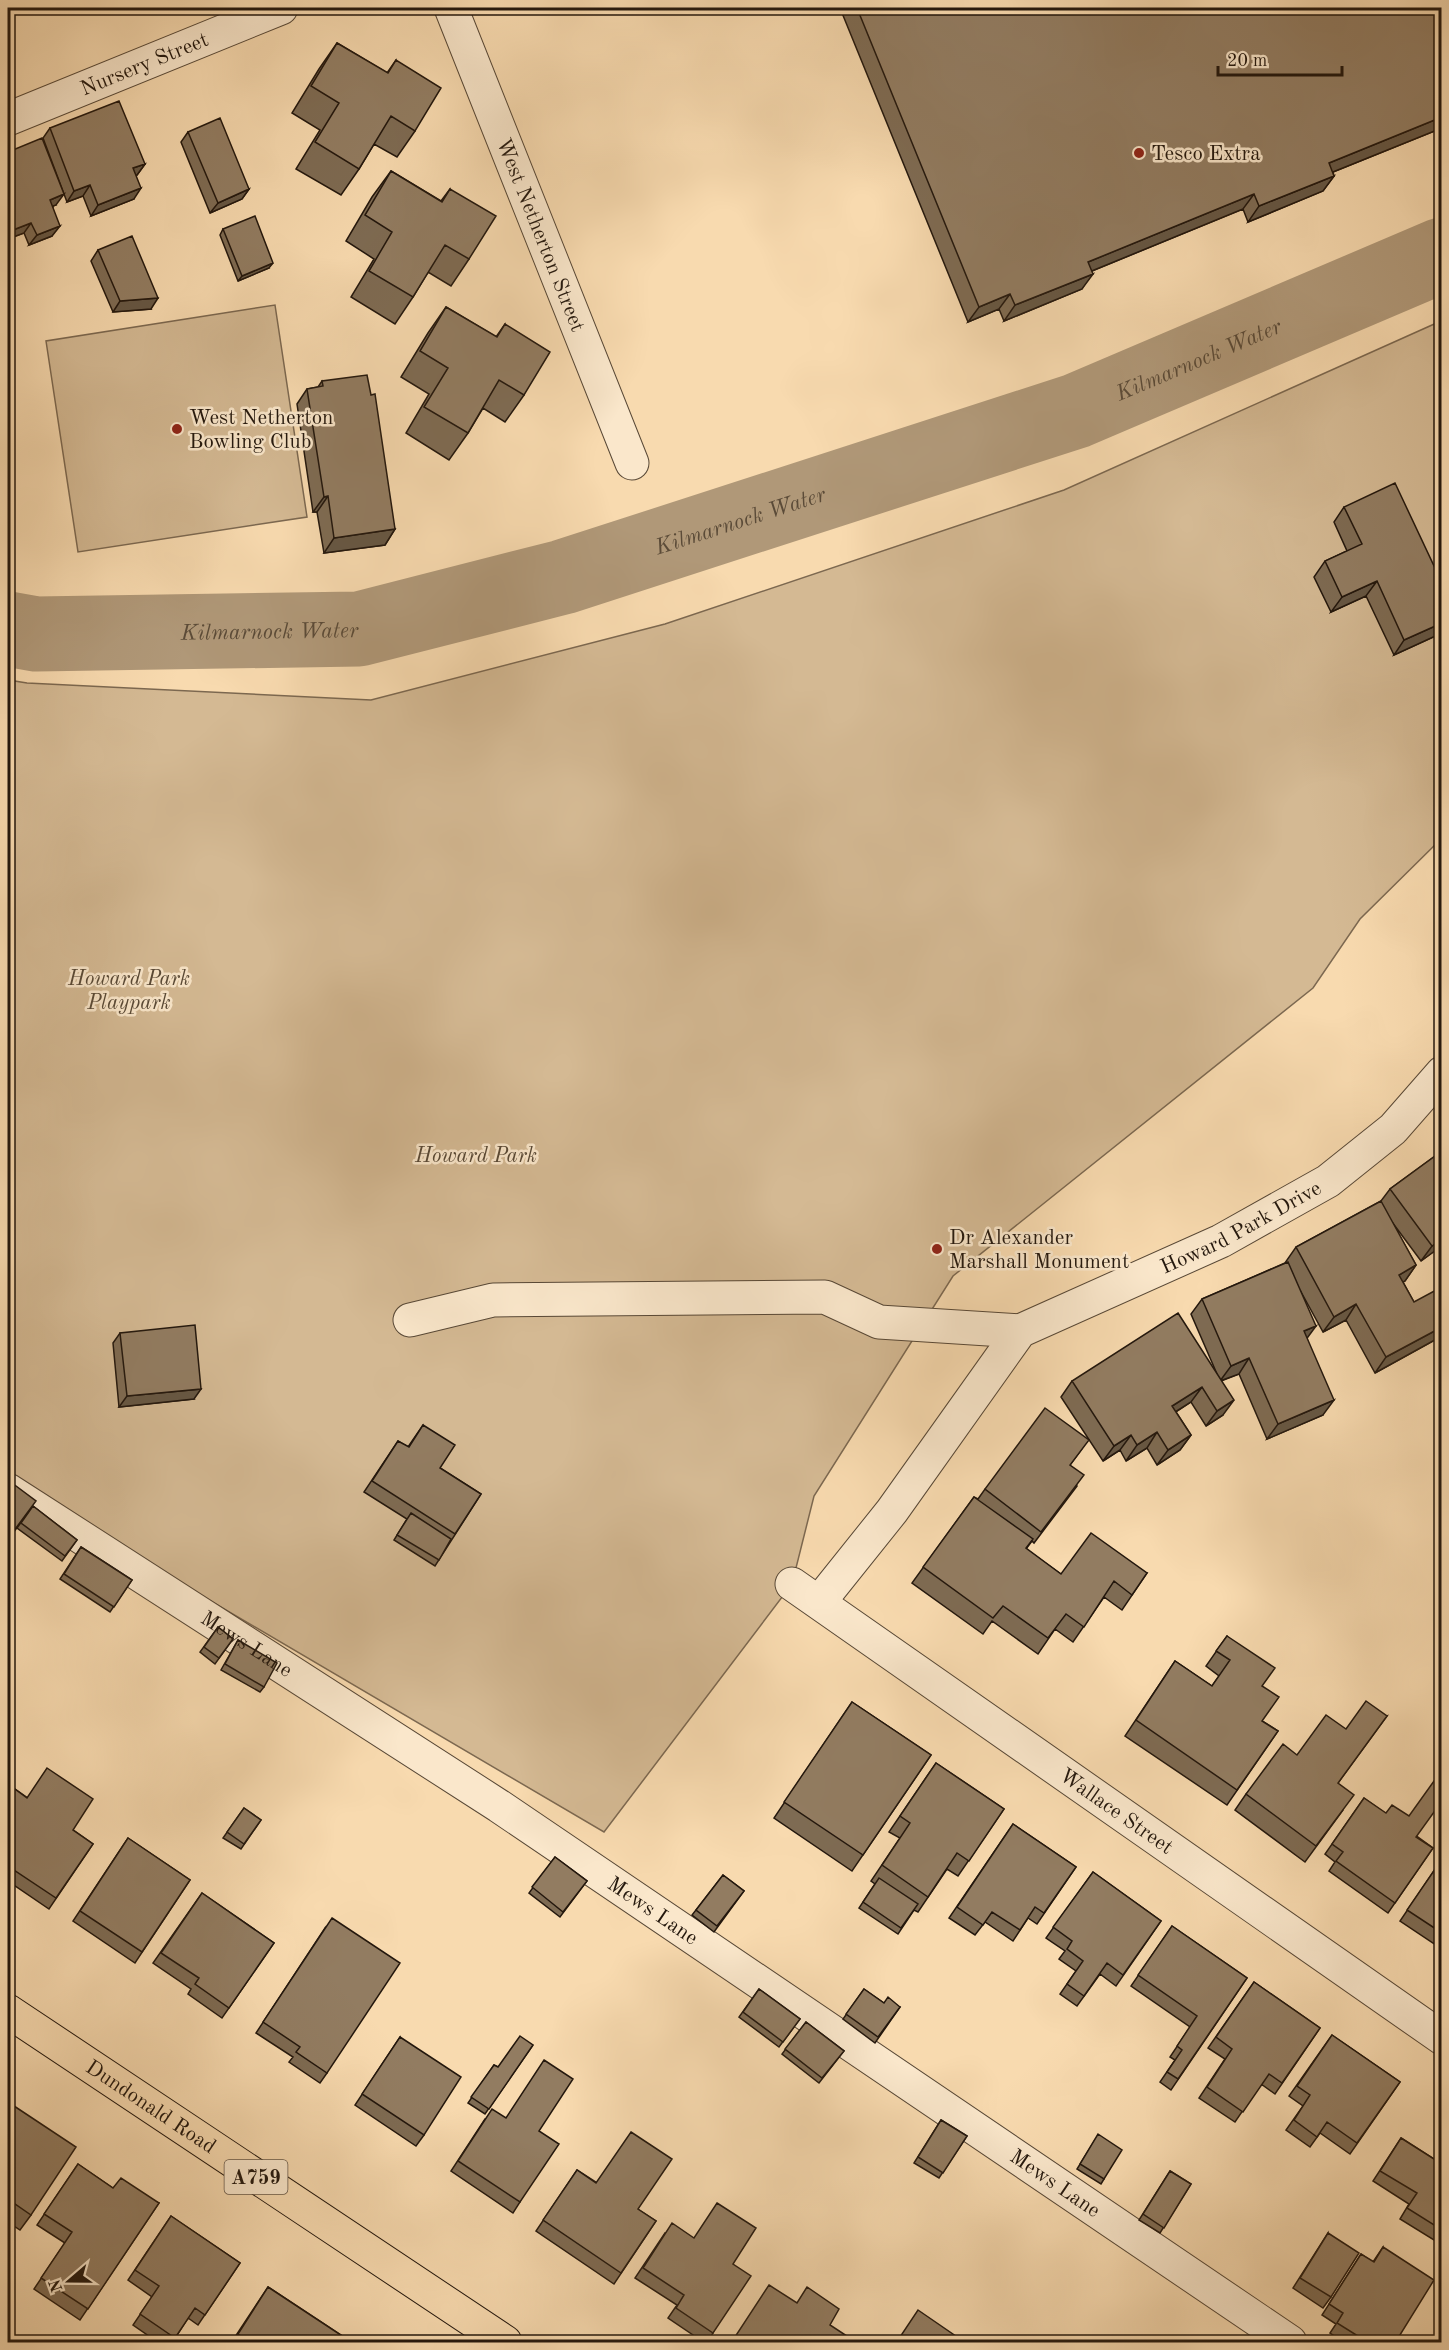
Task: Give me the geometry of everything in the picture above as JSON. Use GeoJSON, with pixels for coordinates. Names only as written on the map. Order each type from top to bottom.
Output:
{"type":"FeatureCollection","features":[{"type":"Feature","properties":{"kind":"main road","name":"Dundonald Road"},"geometry":{"type":"LineString","coordinates":[[8,2011],[505,2343]]}},
{"type":"Feature","properties":{"kind":"street","name":"Nursery Street"},"geometry":{"type":"LineString","coordinates":[[8,119],[281,8]]}},
{"type":"Feature","properties":{"kind":"street","name":"West Netherton Street"},"geometry":{"type":"LineString","coordinates":[[451,8],[632,463]]}},
{"type":"Feature","properties":{"kind":"street","name":"Howard Park Drive"},"geometry":{"type":"LineString","coordinates":[[1020,1331],[1221,1241],[1328,1181],[1393,1129],[1442,1073]]}},
{"type":"Feature","properties":{"kind":"street"},"geometry":{"type":"LineString","coordinates":[[410,1320],[493,1300],[825,1297],[879,1322],[1020,1331]]}},
{"type":"Feature","properties":{"kind":"street"},"geometry":{"type":"LineString","coordinates":[[820,1601],[892,1511],[1020,1331]]}},
{"type":"Feature","properties":{"kind":"street","name":"Mews Lane"},"geometry":{"type":"LineString","coordinates":[[8,1490],[499,1806],[1290,2343]]}},
{"type":"Feature","properties":{"kind":"street","name":"Wallace Street"},"geometry":{"type":"LineString","coordinates":[[792,1584],[820,1601],[1442,2038]]}},
{"type":"Feature","properties":{"kind":"green space","name":"West Netherton Bowling Club"},"geometry":{"type":"Polygon","coordinates":[[[275,305],[307,517],[78,552],[46,341],[275,305]]]}},
{"type":"Feature","properties":{"kind":"green space","name":"Howard Park"},"geometry":{"type":"Polygon","coordinates":[[[1441,321],[1441,839],[1360,919],[1313,988],[953,1276],[814,1496],[792,1584],[604,1832],[8,1482],[8,680],[27,683],[371,700],[665,624],[1064,490],[1441,321]]]}},
{"type":"Feature","properties":{"kind":"building","name":"Tesco Extra"},"geometry":{"type":"Polygon","coordinates":[[[857,8],[1442,8],[1442,117],[1329,163],[1334,176],[1259,206],[1254,194],[1088,262],[1093,274],[1015,305],[1010,294],[979,307],[857,8]]]}},
{"type":"Feature","properties":{"kind":"building"},"geometry":{"type":"Polygon","coordinates":[[[337,43],[388,73],[396,60],[441,88],[415,131],[391,116],[359,169],[315,142],[339,103],[311,86],[337,43]]]}},
{"type":"Feature","properties":{"kind":"building"},"geometry":{"type":"Polygon","coordinates":[[[119,101],[145,164],[133,168],[141,188],[98,205],[90,185],[74,191],[50,128],[119,101]]]}},
{"type":"Feature","properties":{"kind":"building"},"geometry":{"type":"Polygon","coordinates":[[[220,118],[249,189],[218,203],[188,132],[220,118]]]}},
{"type":"Feature","properties":{"kind":"building"},"geometry":{"type":"Polygon","coordinates":[[[42,138],[64,194],[50,200],[60,226],[37,235],[31,223],[13,230],[8,217],[8,152],[42,138]]]}},
{"type":"Feature","properties":{"kind":"building"},"geometry":{"type":"Polygon","coordinates":[[[391,171],[442,202],[450,189],[496,216],[469,259],[445,245],[413,297],[369,271],[392,232],[365,215],[391,171]]]}},
{"type":"Feature","properties":{"kind":"building"},"geometry":{"type":"Polygon","coordinates":[[[255,216],[273,263],[242,276],[223,229],[255,216]]]}},
{"type":"Feature","properties":{"kind":"building"},"geometry":{"type":"Polygon","coordinates":[[[132,236],[158,298],[120,301],[98,250],[132,236]]]}},
{"type":"Feature","properties":{"kind":"building"},"geometry":{"type":"Polygon","coordinates":[[[446,307],[497,337],[505,324],[550,352],[524,395],[499,380],[468,433],[424,407],[448,368],[420,351],[446,307]]]}},
{"type":"Feature","properties":{"kind":"building","name":"West Netherton Bowling Club"},"geometry":{"type":"Polygon","coordinates":[[[367,375],[371,395],[375,394],[395,529],[334,538],[328,496],[324,497],[307,389],[323,386],[322,381],[367,375]]]}},
{"type":"Feature","properties":{"kind":"building"},"geometry":{"type":"Polygon","coordinates":[[[1395,483],[1442,583],[1442,623],[1404,640],[1377,581],[1342,597],[1325,561],[1362,544],[1344,507],[1395,483]]]}},
{"type":"Feature","properties":{"kind":"building"},"geometry":{"type":"Polygon","coordinates":[[[1442,1151],[1442,1239],[1432,1246],[1390,1189],[1442,1151]]]}},
{"type":"Feature","properties":{"kind":"building"},"geometry":{"type":"Polygon","coordinates":[[[1381,1201],[1416,1265],[1399,1275],[1414,1302],[1438,1289],[1442,1295],[1442,1327],[1386,1357],[1356,1304],[1334,1317],[1296,1247],[1381,1201]]]}},
{"type":"Feature","properties":{"kind":"building"},"geometry":{"type":"Polygon","coordinates":[[[1288,1262],[1316,1326],[1304,1331],[1334,1400],[1278,1424],[1249,1358],[1231,1366],[1202,1299],[1288,1262]]]}},
{"type":"Feature","properties":{"kind":"building"},"geometry":{"type":"Polygon","coordinates":[[[1178,1313],[1234,1400],[1217,1411],[1202,1387],[1172,1406],[1191,1435],[1168,1450],[1157,1432],[1137,1445],[1131,1435],[1114,1446],[1072,1381],[1178,1313]]]}},
{"type":"Feature","properties":{"kind":"building"},"geometry":{"type":"Polygon","coordinates":[[[195,1325],[201,1389],[127,1396],[120,1333],[195,1325]]]}},
{"type":"Feature","properties":{"kind":"building"},"geometry":{"type":"Polygon","coordinates":[[[1045,1408],[1089,1440],[1070,1465],[1084,1475],[1041,1532],[985,1489],[1045,1408]]]}},
{"type":"Feature","properties":{"kind":"building"},"geometry":{"type":"Polygon","coordinates":[[[423,1425],[455,1445],[440,1468],[481,1494],[455,1534],[372,1481],[398,1441],[409,1447],[423,1425]]]}},
{"type":"Feature","properties":{"kind":"building"},"geometry":{"type":"Polygon","coordinates":[[[8,1480],[36,1501],[13,1532],[8,1528],[8,1480]]]}},
{"type":"Feature","properties":{"kind":"building"},"geometry":{"type":"Polygon","coordinates":[[[974,1497],[1033,1539],[1026,1548],[1061,1574],[1091,1533],[1147,1573],[1132,1595],[1114,1581],[1084,1627],[1066,1614],[1048,1638],[1003,1606],[993,1618],[923,1567],[974,1497]]]}},
{"type":"Feature","properties":{"kind":"building"},"geometry":{"type":"Polygon","coordinates":[[[33,1506],[77,1540],[65,1556],[21,1523],[33,1506]]]}},
{"type":"Feature","properties":{"kind":"building"},"geometry":{"type":"Polygon","coordinates":[[[411,1513],[451,1539],[439,1560],[397,1535],[411,1513]]]}},
{"type":"Feature","properties":{"kind":"building"},"geometry":{"type":"Polygon","coordinates":[[[81,1547],[132,1580],[114,1607],[64,1574],[81,1547]]]}},
{"type":"Feature","properties":{"kind":"building"},"geometry":{"type":"Polygon","coordinates":[[[218,1627],[233,1639],[219,1658],[204,1647],[218,1627]]]}},
{"type":"Feature","properties":{"kind":"building"},"geometry":{"type":"Polygon","coordinates":[[[1227,1636],[1275,1668],[1262,1686],[1279,1697],[1262,1721],[1278,1731],[1237,1790],[1136,1720],[1175,1661],[1212,1686],[1230,1660],[1216,1651],[1227,1636]]]}},
{"type":"Feature","properties":{"kind":"building"},"geometry":{"type":"Polygon","coordinates":[[[238,1640],[277,1663],[264,1687],[225,1664],[238,1640]]]}},
{"type":"Feature","properties":{"kind":"building"},"geometry":{"type":"Polygon","coordinates":[[[1366,1701],[1387,1716],[1338,1783],[1354,1795],[1316,1846],[1246,1794],[1283,1744],[1297,1755],[1326,1715],[1346,1729],[1366,1701]]]}},
{"type":"Feature","properties":{"kind":"building"},"geometry":{"type":"Polygon","coordinates":[[[852,1702],[931,1755],[863,1855],[784,1802],[852,1702]]]}},
{"type":"Feature","properties":{"kind":"building"},"geometry":{"type":"Polygon","coordinates":[[[936,1763],[1004,1809],[969,1861],[957,1853],[928,1897],[882,1865],[910,1823],[900,1816],[936,1763]]]}},
{"type":"Feature","properties":{"kind":"building"},"geometry":{"type":"Polygon","coordinates":[[[47,1768],[93,1799],[73,1830],[93,1844],[56,1898],[8,1866],[8,1784],[27,1798],[47,1768]]]}},
{"type":"Feature","properties":{"kind":"building"},"geometry":{"type":"Polygon","coordinates":[[[1434,1781],[1442,1786],[1442,1801],[1416,1837],[1433,1848],[1395,1903],[1336,1861],[1343,1852],[1332,1844],[1364,1798],[1386,1813],[1392,1805],[1409,1816],[1434,1781]]]}},
{"type":"Feature","properties":{"kind":"building"},"geometry":{"type":"Polygon","coordinates":[[[244,1808],[261,1820],[244,1844],[227,1832],[244,1808]]]}},
{"type":"Feature","properties":{"kind":"building"},"geometry":{"type":"Polygon","coordinates":[[[1013,1824],[1076,1867],[1044,1913],[1035,1907],[1020,1930],[992,1912],[983,1925],[957,1907],[1013,1824]]]}},
{"type":"Feature","properties":{"kind":"building"},"geometry":{"type":"Polygon","coordinates":[[[128,1838],[190,1880],[142,1952],[80,1911],[128,1838]]]}},
{"type":"Feature","properties":{"kind":"building"},"geometry":{"type":"Polygon","coordinates":[[[555,1857],[587,1881],[563,1912],[532,1887],[555,1857]]]}},
{"type":"Feature","properties":{"kind":"building"},"geometry":{"type":"Polygon","coordinates":[[[1442,1859],[1442,1933],[1407,1910],[1442,1859]]]}},
{"type":"Feature","properties":{"kind":"building"},"geometry":{"type":"Polygon","coordinates":[[[1093,1872],[1161,1921],[1123,1975],[1107,1963],[1084,1996],[1067,1984],[1083,1961],[1067,1949],[1072,1941],[1053,1927],[1093,1872]]]}},
{"type":"Feature","properties":{"kind":"building"},"geometry":{"type":"Polygon","coordinates":[[[723,1875],[744,1891],[717,1926],[696,1910],[723,1875]]]}},
{"type":"Feature","properties":{"kind":"building"},"geometry":{"type":"Polygon","coordinates":[[[879,1878],[918,1904],[901,1928],[863,1902],[879,1878]]]}},
{"type":"Feature","properties":{"kind":"building"},"geometry":{"type":"Polygon","coordinates":[[[202,1893],[274,1943],[229,2008],[195,1984],[199,1978],[161,1953],[202,1893]]]}},
{"type":"Feature","properties":{"kind":"building"},"geometry":{"type":"Polygon","coordinates":[[[332,1918],[400,1963],[327,2073],[296,2052],[300,2047],[263,2022],[332,1918]]]}},
{"type":"Feature","properties":{"kind":"building"},"geometry":{"type":"Polygon","coordinates":[[[1172,1926],[1247,1978],[1178,2079],[1167,2072],[1182,2050],[1177,2046],[1197,2016],[1138,1975],[1172,1926]]]}},
{"type":"Feature","properties":{"kind":"building"},"geometry":{"type":"Polygon","coordinates":[[[1254,1982],[1320,2028],[1282,2083],[1269,2074],[1243,2112],[1207,2087],[1232,2049],[1216,2037],[1254,1982]]]}},
{"type":"Feature","properties":{"kind":"building"},"geometry":{"type":"Polygon","coordinates":[[[759,1989],[800,2019],[783,2042],[743,2012],[759,1989]]]}},
{"type":"Feature","properties":{"kind":"building"},"geometry":{"type":"Polygon","coordinates":[[[864,1989],[884,2003],[888,1997],[900,2007],[878,2037],[846,2014],[864,1989]]]}},
{"type":"Feature","properties":{"kind":"building"},"geometry":{"type":"Polygon","coordinates":[[[806,2022],[844,2051],[822,2078],[785,2049],[806,2022]]]}},
{"type":"Feature","properties":{"kind":"building"},"geometry":{"type":"Polygon","coordinates":[[[1332,2035],[1400,2082],[1357,2143],[1327,2122],[1317,2137],[1294,2120],[1310,2095],[1297,2086],[1332,2035]]]}},
{"type":"Feature","properties":{"kind":"building"},"geometry":{"type":"Polygon","coordinates":[[[520,2036],[533,2045],[489,2109],[471,2097],[494,2065],[498,2067],[520,2036]]]}},
{"type":"Feature","properties":{"kind":"building"},"geometry":{"type":"Polygon","coordinates":[[[400,2037],[461,2077],[424,2135],[362,2094],[400,2037]]]}},
{"type":"Feature","properties":{"kind":"building"},"geometry":{"type":"Polygon","coordinates":[[[544,2060],[573,2079],[539,2131],[559,2144],[520,2202],[458,2161],[492,2109],[506,2118],[544,2060]]]}},
{"type":"Feature","properties":{"kind":"building"},"geometry":{"type":"Polygon","coordinates":[[[8,2102],[76,2147],[31,2215],[8,2199],[8,2102]]]}},
{"type":"Feature","properties":{"kind":"building"},"geometry":{"type":"Polygon","coordinates":[[[941,2120],[967,2136],[943,2173],[918,2157],[941,2120]]]}},
{"type":"Feature","properties":{"kind":"building"},"geometry":{"type":"Polygon","coordinates":[[[631,2132],[672,2159],[638,2209],[656,2221],[621,2273],[543,2220],[577,2170],[596,2183],[631,2132]]]}},
{"type":"Feature","properties":{"kind":"building"},"geometry":{"type":"Polygon","coordinates":[[[1098,2134],[1122,2150],[1104,2179],[1080,2164],[1098,2134]]]}},
{"type":"Feature","properties":{"kind":"building"},"geometry":{"type":"Polygon","coordinates":[[[1401,2138],[1437,2161],[1442,2154],[1442,2230],[1407,2208],[1417,2193],[1380,2171],[1401,2138]]]}},
{"type":"Feature","properties":{"kind":"building"},"geometry":{"type":"Polygon","coordinates":[[[78,2164],[113,2188],[121,2178],[159,2203],[88,2309],[41,2278],[72,2232],[44,2214],[78,2164]]]}},
{"type":"Feature","properties":{"kind":"building"},"geometry":{"type":"Polygon","coordinates":[[[1170,2171],[1191,2184],[1164,2228],[1143,2214],[1170,2171]]]}},
{"type":"Feature","properties":{"kind":"building"},"geometry":{"type":"Polygon","coordinates":[[[717,2203],[756,2228],[733,2264],[751,2276],[713,2333],[676,2308],[684,2295],[643,2268],[672,2223],[694,2238],[717,2203]]]}},
{"type":"Feature","properties":{"kind":"building"},"geometry":{"type":"Polygon","coordinates":[[[171,2216],[240,2263],[205,2315],[195,2308],[175,2338],[140,2314],[159,2286],[135,2270],[171,2216]]]}},
{"type":"Feature","properties":{"kind":"building"},"geometry":{"type":"Polygon","coordinates":[[[1328,2233],[1359,2253],[1331,2297],[1300,2278],[1328,2233]]]}},
{"type":"Feature","properties":{"kind":"building"},"geometry":{"type":"Polygon","coordinates":[[[1383,2247],[1434,2280],[1395,2343],[1369,2343],[1337,2323],[1343,2313],[1329,2304],[1361,2254],[1374,2262],[1383,2247]]]}},
{"type":"Feature","properties":{"kind":"building"},"geometry":{"type":"Polygon","coordinates":[[[769,2285],[797,2303],[807,2287],[839,2309],[830,2325],[853,2340],[851,2343],[731,2343],[769,2285]]]}},
{"type":"Feature","properties":{"kind":"building"},"geometry":{"type":"Polygon","coordinates":[[[268,2287],[353,2343],[251,2343],[238,2334],[268,2287]]]}},
{"type":"Feature","properties":{"kind":"building"},"geometry":{"type":"Polygon","coordinates":[[[918,2310],[963,2341],[962,2343],[896,2343],[918,2310]]]}},
{"type":"Feature","properties":{"kind":"waterway","name":"Kilmarnock Water"},"geometry":{"type":"LineString","coordinates":[[8,629],[36,634],[359,629],[563,577],[1076,411],[1442,255]]}},
{"type":"Feature","properties":{"kind":"place","name":"Tesco Extra"},"geometry":{"type":"Point","coordinates":[1139,153]}},
{"type":"Feature","properties":{"kind":"place","name":"West Netherton Bowling Club"},"geometry":{"type":"Point","coordinates":[177,429]}},
{"type":"Feature","properties":{"kind":"place","name":"Dr Alexander Marshall Monument"},"geometry":{"type":"Point","coordinates":[937,1249]}},
{"type":"Feature","properties":{"kind":"park label","name":"Howard Park Playpark"},"geometry":{"type":"Point","coordinates":[129,990]}}]}
